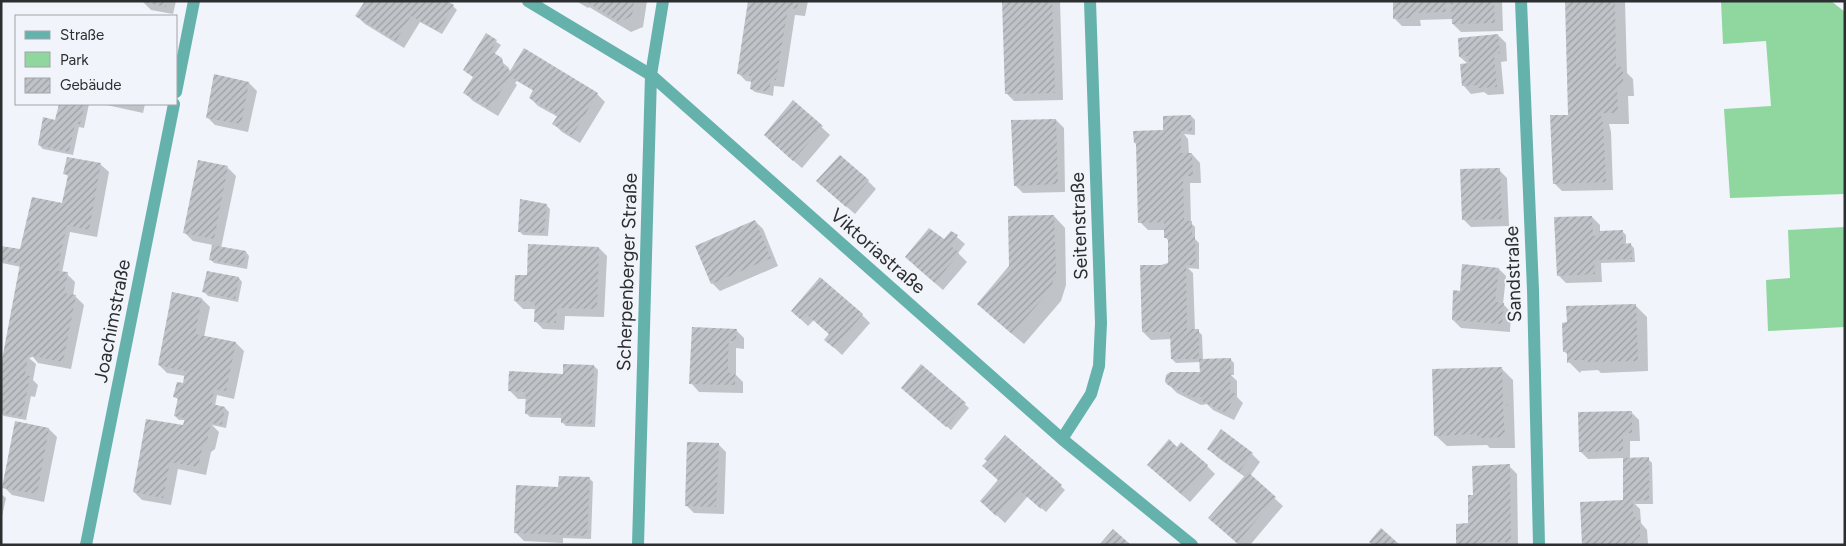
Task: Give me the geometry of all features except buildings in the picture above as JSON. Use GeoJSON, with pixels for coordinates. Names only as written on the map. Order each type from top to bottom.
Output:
{"type":"FeatureCollection","features":[{"type":"Feature","properties":{"kind":"street"},"geometry":{"type":"LineString","coordinates":[[178,82],[194,1]]}},
{"type":"Feature","properties":{"kind":"street","name":"Viktoriastraße"},"geometry":{"type":"LineString","coordinates":[[528,1],[651,75],[1062,439],[1192,545]]}},
{"type":"Feature","properties":{"kind":"street","name":"Scherpenberger Straße"},"geometry":{"type":"LineString","coordinates":[[638,545],[651,75],[663,1]]}},
{"type":"Feature","properties":{"kind":"street","name":"Seitenstraße"},"geometry":{"type":"LineString","coordinates":[[1062,439],[1092,394],[1099,366],[1101,323],[1090,1]]}},
{"type":"Feature","properties":{"kind":"street","name":"Sandstraße"},"geometry":{"type":"LineString","coordinates":[[1522,1],[1533,290],[1539,545]]}},
{"type":"Feature","properties":{"kind":"street","name":"Joachimstraße"},"geometry":{"type":"LineString","coordinates":[[86,545],[174,105]]}},
{"type":"Feature","properties":{"kind":"green space"},"geometry":{"type":"Polygon","coordinates":[[[1721,1],[1831,1],[1845,12],[1845,194],[1730,198],[1724,109],[1771,106],[1766,41],[1723,44],[1721,1]]]}},
{"type":"Feature","properties":{"kind":"green space"},"geometry":{"type":"Polygon","coordinates":[[[1845,227],[1845,327],[1768,331],[1766,280],[1790,278],[1788,230],[1845,227]]]}}]}
